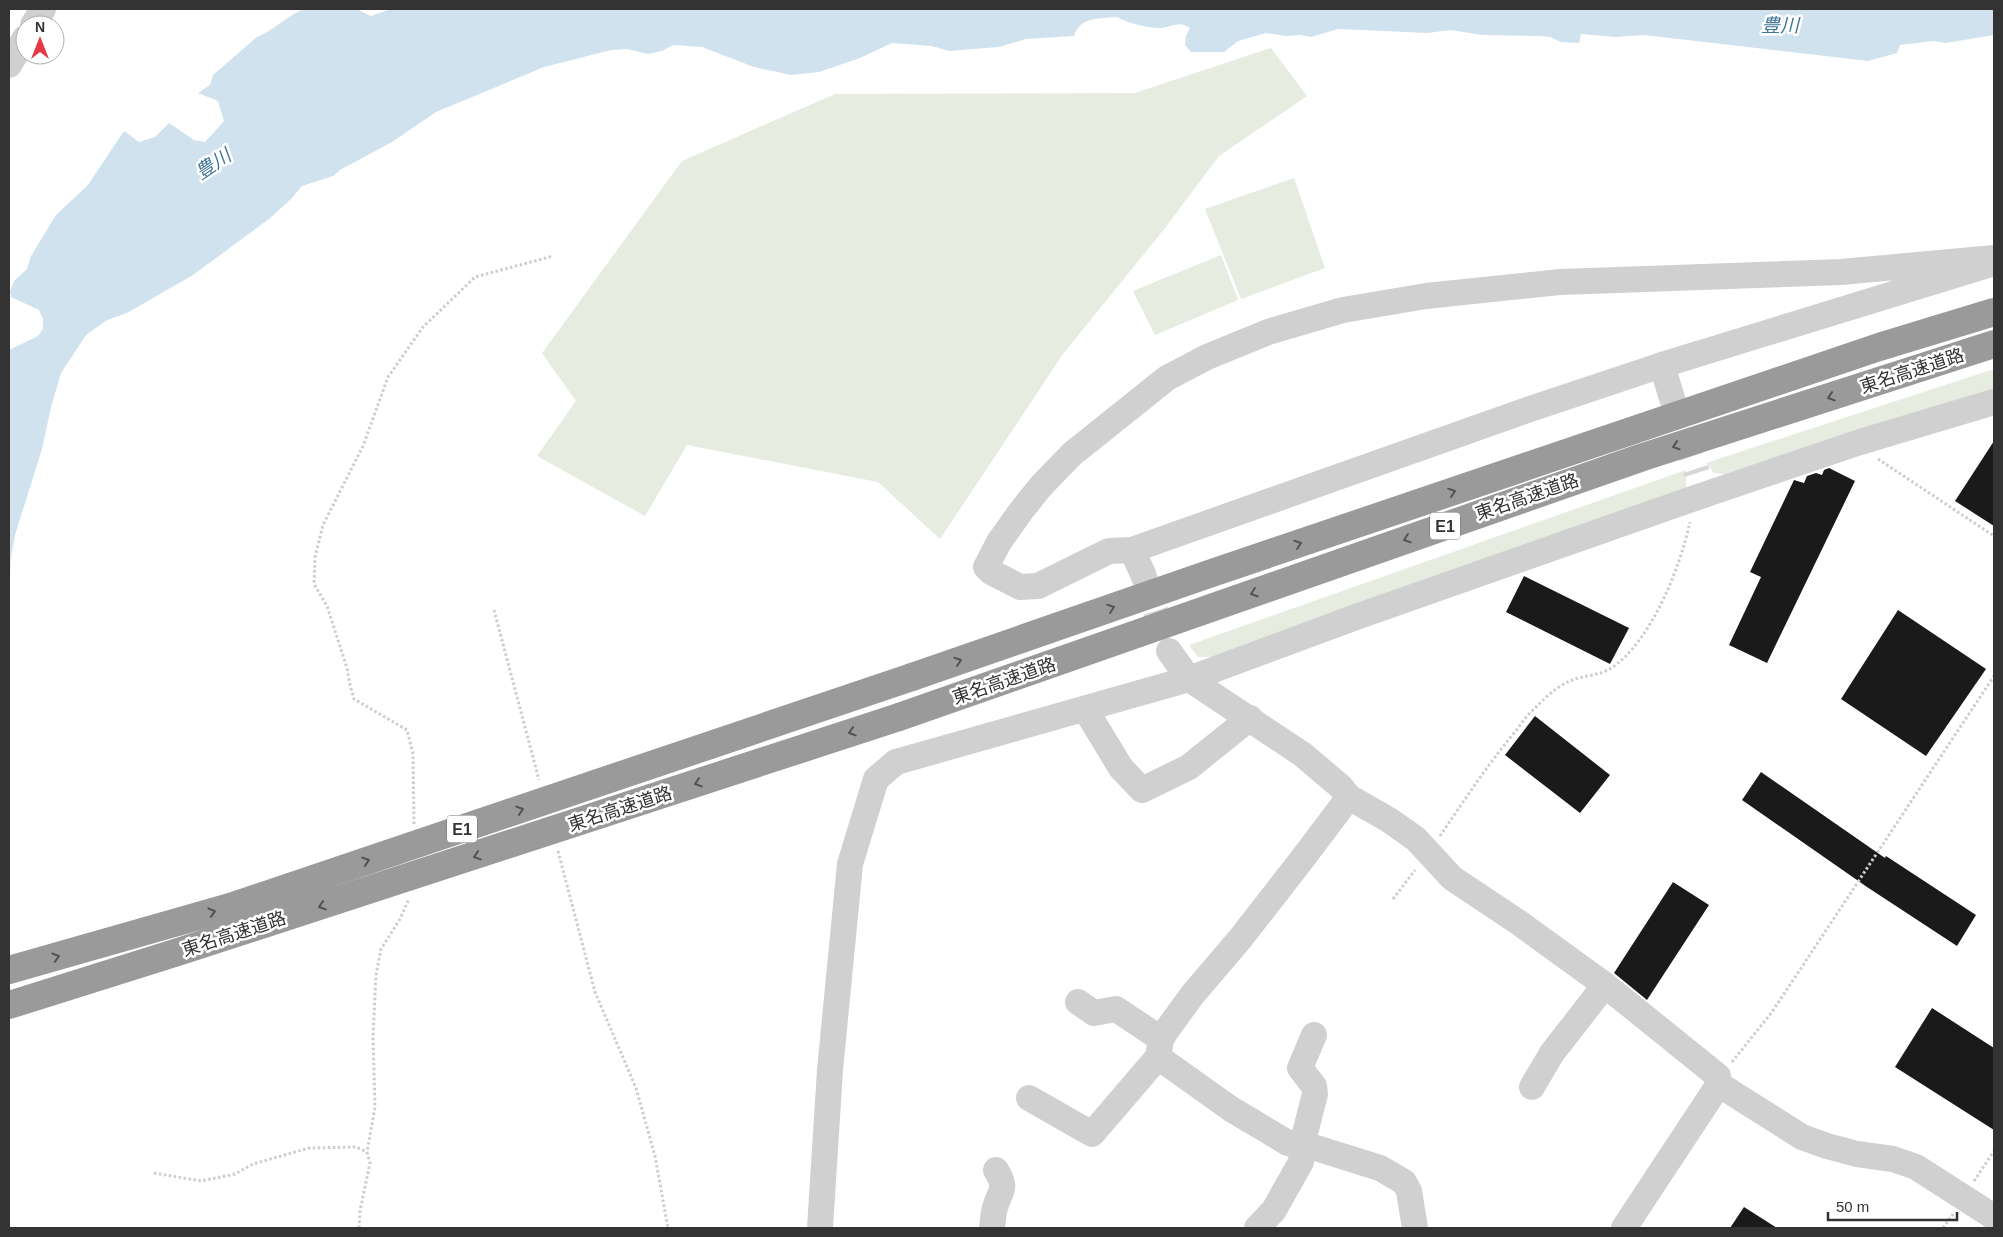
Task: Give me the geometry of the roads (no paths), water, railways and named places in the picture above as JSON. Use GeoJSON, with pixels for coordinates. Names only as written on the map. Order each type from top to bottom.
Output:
{"type":"FeatureCollection","features":[{"type":"Feature","properties":{"kind":"highway","name":"東名高速道路"},"geometry":{"type":"LineString","coordinates":[[9,970],[230,907],[912,678],[1209,574],[1851,356],[1994,312]]}},
{"type":"Feature","properties":{"kind":"highway","name":"東名高速道路"},"geometry":{"type":"LineString","coordinates":[[9,1004],[200,945],[899,717],[1643,457],[1994,344]]}},
{"type":"Feature","properties":{"kind":"street"},"geometry":{"type":"LineString","coordinates":[[1994,258],[1841,272],[1551,283],[1426,296],[1343,310],[1268,332],[1207,357],[1167,378],[1072,454],[1020,511],[999,542],[986,567],[991,572],[1020,587],[1038,586],[1108,551],[1132,550],[1521,412],[1662,365],[1994,264]]}},
{"type":"Feature","properties":{"kind":"street"},"geometry":{"type":"LineString","coordinates":[[1662,365],[1671,395]]}},
{"type":"Feature","properties":{"kind":"street"},"geometry":{"type":"LineString","coordinates":[[820,1228],[830,1070],[850,864],[876,779],[896,762],[1189,679],[1699,489],[1994,402]]}},
{"type":"Feature","properties":{"kind":"street"},"geometry":{"type":"LineString","coordinates":[[1132,550],[1143,574]]}},
{"type":"Feature","properties":{"kind":"street"},"geometry":{"type":"LineString","coordinates":[[1169,650],[1189,679],[1302,754],[1341,787],[1349,797],[1390,820],[1416,839],[1452,878],[1518,922],[1605,985],[1718,1080],[1767,1117],[1802,1137],[1842,1150],[1893,1159],[1916,1167],[1994,1217]]}},
{"type":"Feature","properties":{"kind":"street"},"geometry":{"type":"LineString","coordinates":[[1088,708],[1090,717],[1120,768],[1142,790],[1189,767],[1250,718]]}},
{"type":"Feature","properties":{"kind":"street"},"geometry":{"type":"LineString","coordinates":[[1029,1098],[1092,1134],[1160,1048],[1193,994],[1240,939],[1349,797]]}},
{"type":"Feature","properties":{"kind":"street"},"geometry":{"type":"LineString","coordinates":[[1532,1088],[1552,1053],[1605,985]]}},
{"type":"Feature","properties":{"kind":"street"},"geometry":{"type":"LineString","coordinates":[[1078,1002],[1094,1013],[1116,1009],[1231,1109],[1288,1143],[1303,1148],[1316,1148],[1380,1168],[1404,1182],[1409,1191],[1415,1228]]}},
{"type":"Feature","properties":{"kind":"street"},"geometry":{"type":"LineString","coordinates":[[1258,1228],[1274,1210],[1288,1189],[1301,1162],[1304,1137],[1315,1094],[1314,1086],[1300,1068],[1314,1035]]}},
{"type":"Feature","properties":{"kind":"street"},"geometry":{"type":"LineString","coordinates":[[1624,1228],[1718,1080]]}},
{"type":"Feature","properties":{"kind":"street"},"geometry":{"type":"LineString","coordinates":[[992,1228],[995,1207],[1003,1191],[1004,1182],[996,1170]]}},
{"type":"Feature","properties":{"kind":"water","name":"豊川"},"geometry":{"type":"Polygon","coordinates":[[[304,9],[356,9],[371,16],[391,9],[1994,9],[1994,35],[1946,43],[1934,41],[1900,45],[1897,53],[1868,61],[1644,35],[1615,37],[1581,34],[1579,43],[1561,42],[1550,37],[1483,35],[1450,30],[1428,33],[1338,29],[1311,37],[1266,33],[1238,41],[1224,52],[1191,52],[1185,45],[1186,36],[1190,28],[1182,24],[1160,28],[1150,27],[1117,17],[1086,22],[1081,25],[1074,36],[1026,39],[999,47],[949,51],[932,46],[892,43],[860,58],[819,72],[791,75],[754,67],[702,47],[673,45],[662,51],[648,54],[627,49],[611,50],[544,67],[436,112],[392,142],[340,170],[333,176],[302,186],[269,219],[193,275],[127,313],[107,320],[86,335],[61,373],[42,449],[15,535],[11,557],[9,595],[9,350],[38,336],[43,329],[43,319],[39,310],[11,297],[10,291],[14,281],[27,269],[31,256],[56,215],[88,185],[124,131],[139,142],[155,137],[169,123],[194,140],[205,142],[224,121],[218,101],[198,93],[210,85],[213,75],[257,37],[304,9]]]}},
{"type":"Feature","properties":{"kind":"tunnel"},"geometry":{"type":"LineString","coordinates":[[1671,395],[1697,473]]}},
{"type":"Feature","properties":{"kind":"tunnel"},"geometry":{"type":"LineString","coordinates":[[1143,574],[1168,647]]}}]}
